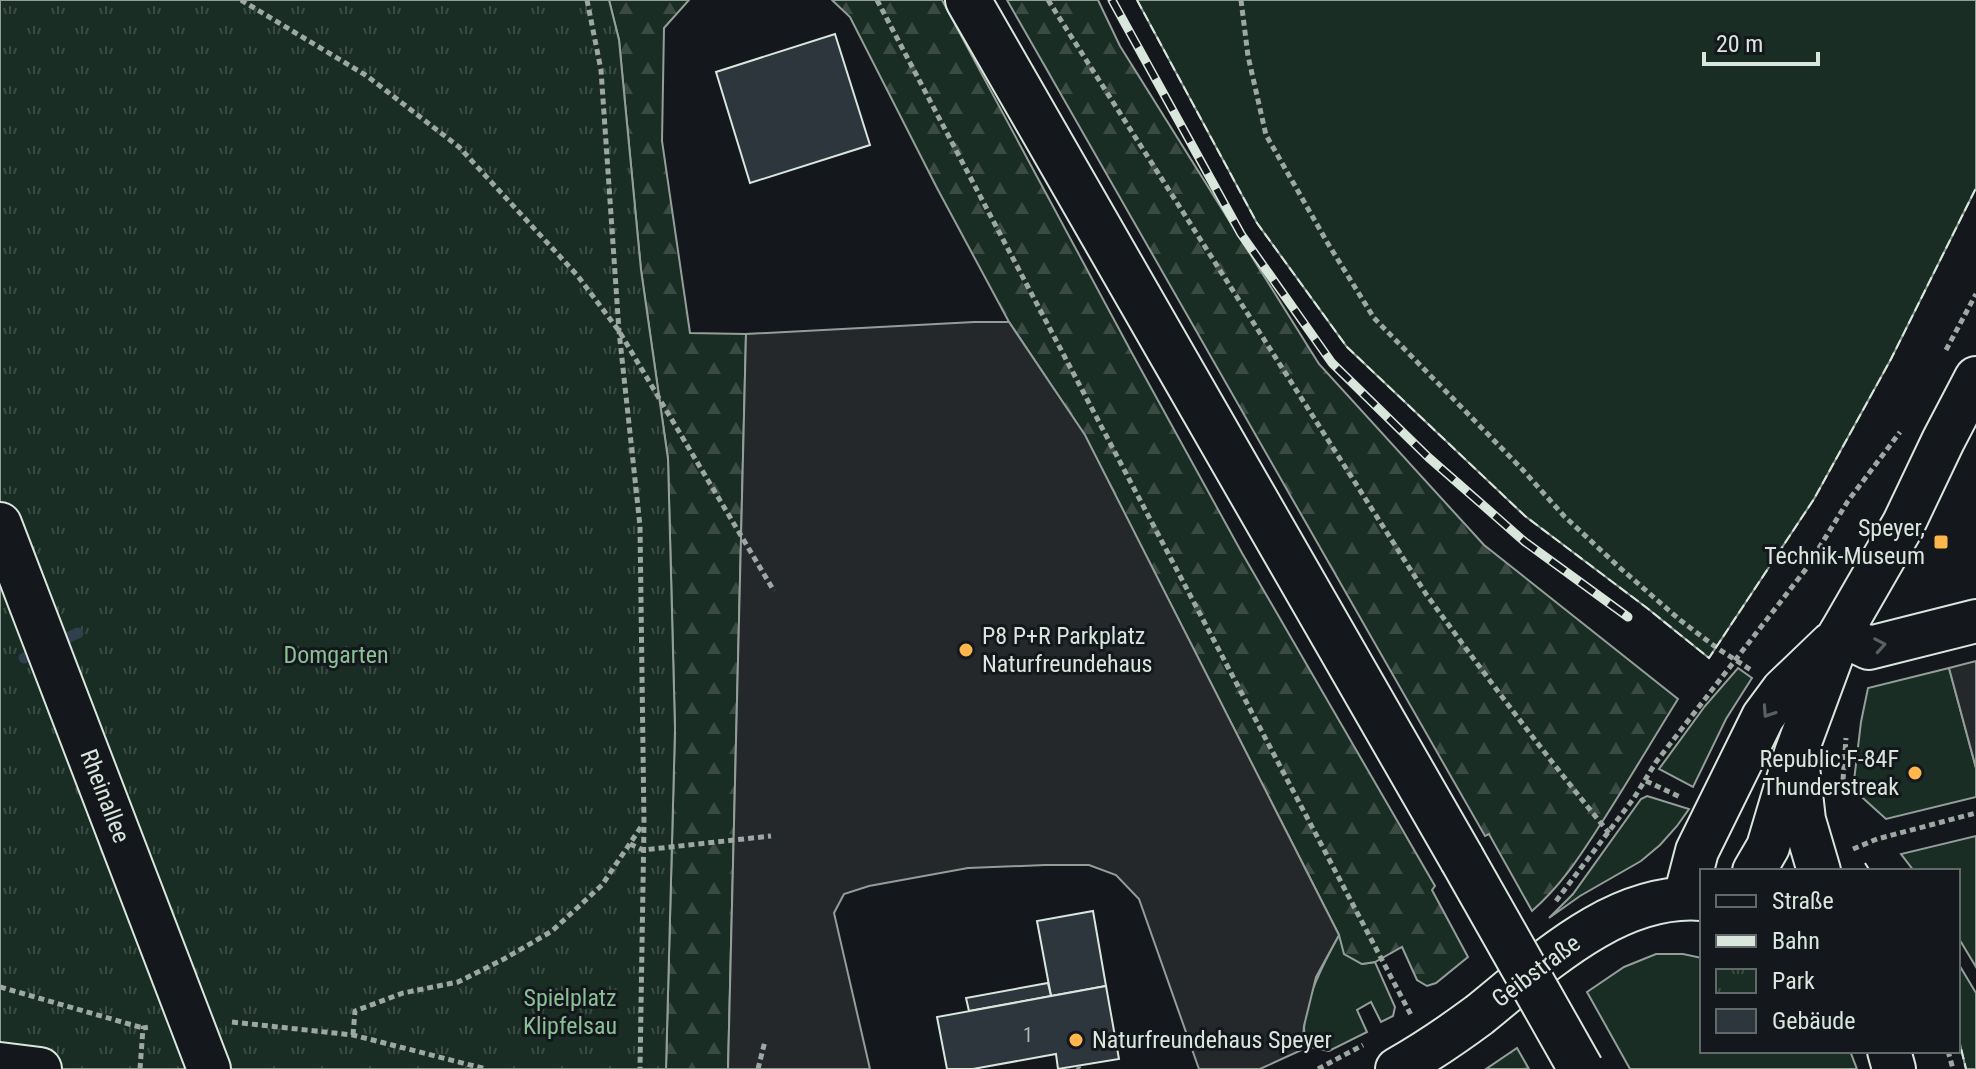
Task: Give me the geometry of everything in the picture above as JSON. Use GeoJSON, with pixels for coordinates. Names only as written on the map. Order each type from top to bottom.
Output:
{"type":"FeatureCollection","features":[{"type":"Feature","properties":{"kind":"main road"},"geometry":{"type":"LineString","coordinates":[[968,0],[1581,1069]]}},
{"type":"Feature","properties":{"kind":"street","name":"Geibstraße"},"geometry":{"type":"LineString","coordinates":[[1755,869],[1768,847],[1796,753],[1840,634],[1904,523],[1976,378]]}},
{"type":"Feature","properties":{"kind":"street","name":"Rheinallee"},"geometry":{"type":"LineString","coordinates":[[0,524],[209,1069]]}},
{"type":"Feature","properties":{"kind":"street"},"geometry":{"type":"LineString","coordinates":[[1840,634],[1869,648],[1976,621]]}},
{"type":"Feature","properties":{"kind":"street","name":"Geibstraße"},"geometry":{"type":"LineString","coordinates":[[1397,1069],[1475,1017],[1578,937],[1625,913],[1662,900],[1694,898],[1697,851],[1763,717],[1783,690],[1840,634]]}},
{"type":"Feature","properties":{"kind":"street"},"geometry":{"type":"LineString","coordinates":[[1796,753],[1804,820],[1832,862]]}},
{"type":"Feature","properties":{"kind":"street"},"geometry":{"type":"LineString","coordinates":[[0,1064],[40,1069]]}},
{"type":"Feature","properties":{"kind":"path"},"geometry":{"type":"LineString","coordinates":[[241,0],[367,76],[459,147],[577,275],[619,331],[774,591]]}},
{"type":"Feature","properties":{"kind":"path"},"geometry":{"type":"LineString","coordinates":[[587,0],[601,70],[619,331],[640,526],[644,824],[640,1069]]}},
{"type":"Feature","properties":{"kind":"path"},"geometry":{"type":"LineString","coordinates":[[877,0],[1411,1016]]}},
{"type":"Feature","properties":{"kind":"path"},"geometry":{"type":"LineString","coordinates":[[1048,0],[1426,594],[1609,833]]}},
{"type":"Feature","properties":{"kind":"path"},"geometry":{"type":"LineString","coordinates":[[1241,0],[1248,56],[1266,135],[1374,318],[1564,516],[1680,620],[1783,690]]}},
{"type":"Feature","properties":{"kind":"path"},"geometry":{"type":"LineString","coordinates":[[1560,897],[1634,798],[1656,762],[1806,569],[1848,501],[1905,424]]}},
{"type":"Feature","properties":{"kind":"path"},"geometry":{"type":"LineString","coordinates":[[1843,784],[1847,733]]}},
{"type":"Feature","properties":{"kind":"path"},"geometry":{"type":"LineString","coordinates":[[1832,862],[1877,839],[1976,813]]}},
{"type":"Feature","properties":{"kind":"path"},"geometry":{"type":"LineString","coordinates":[[353,1035],[355,1011],[403,993],[458,982],[552,931],[602,885],[644,824]]}},
{"type":"Feature","properties":{"kind":"path"},"geometry":{"type":"LineString","coordinates":[[630,844],[643,850],[771,836]]}},
{"type":"Feature","properties":{"kind":"path"},"geometry":{"type":"LineString","coordinates":[[0,987],[143,1028]]}},
{"type":"Feature","properties":{"kind":"path"},"geometry":{"type":"LineString","coordinates":[[192,1022],[219,1021],[353,1035],[486,1069]]}},
{"type":"Feature","properties":{"kind":"path"},"geometry":{"type":"LineString","coordinates":[[758,1069],[765,1041]]}},
{"type":"Feature","properties":{"kind":"green space","name":"Domgarten"},"geometry":{"type":"Polygon","coordinates":[[[0,0],[609,0],[619,40],[641,270],[668,459],[675,729],[666,1069],[0,1069],[0,0]]]}},
{"type":"Feature","properties":{"kind":"green space"},"geometry":{"type":"Polygon","coordinates":[[[609,0],[689,0],[664,28],[662,141],[690,333],[746,334],[728,1069],[666,1069],[675,729],[668,459],[641,270],[619,40],[609,0]]]}},
{"type":"Feature","properties":{"kind":"green space"},"geometry":{"type":"Polygon","coordinates":[[[832,0],[942,0],[1242,553],[1435,886],[1432,890],[1468,957],[1436,983],[1427,986],[1417,980],[1402,947],[1375,962],[1362,964],[1344,954],[1339,935],[1085,436],[1009,322],[850,17],[832,0]]]}},
{"type":"Feature","properties":{"kind":"green space"},"geometry":{"type":"Polygon","coordinates":[[[1007,0],[1098,0],[1120,46],[1319,364],[1484,545],[1678,699],[1580,856],[1554,890],[1532,911],[1489,834],[1485,836],[1007,0]]]}},
{"type":"Feature","properties":{"kind":"green space"},"geometry":{"type":"Polygon","coordinates":[[[1137,0],[1976,0],[1976,188],[1891,359],[1814,499],[1709,658],[1525,516],[1347,347],[1257,223],[1137,0]]]}},
{"type":"Feature","properties":{"kind":"green space"},"geometry":{"type":"Polygon","coordinates":[[[1738,668],[1752,678],[1726,719],[1693,787],[1659,769],[1705,706],[1738,668]]]}},
{"type":"Feature","properties":{"kind":"green space"},"geometry":{"type":"Polygon","coordinates":[[[1949,668],[1976,768],[1976,797],[1886,819],[1853,789],[1868,688],[1949,668]]]}},
{"type":"Feature","properties":{"kind":"green space"},"geometry":{"type":"Polygon","coordinates":[[[1647,796],[1689,809],[1660,845],[1641,861],[1549,918],[1573,894],[1641,799],[1647,796]]]}},
{"type":"Feature","properties":{"kind":"green space"},"geometry":{"type":"Polygon","coordinates":[[[1976,836],[1976,967],[1960,940],[1960,869],[1912,869],[1901,854],[1976,836]]]}},
{"type":"Feature","properties":{"kind":"green space"},"geometry":{"type":"Polygon","coordinates":[[[1339,935],[1345,954],[1362,964],[1375,962],[1395,1007],[1393,1016],[1381,1022],[1371,1002],[1357,1010],[1367,1032],[1329,1051],[1308,1047],[1304,1035],[1305,1021],[1313,990],[1339,935]]]}},
{"type":"Feature","properties":{"kind":"green space"},"geometry":{"type":"Polygon","coordinates":[[[1656,954],[1700,958],[1700,1053],[1851,1053],[1857,1069],[1630,1069],[1587,992],[1624,967],[1656,954]]]}},
{"type":"Feature","properties":{"kind":"green space"},"geometry":{"type":"Polygon","coordinates":[[[1960,966],[1976,993],[1976,1069],[1966,1069],[1960,1044],[1960,966]]]}},
{"type":"Feature","properties":{"kind":"green space"},"geometry":{"type":"Polygon","coordinates":[[[1517,1048],[1529,1069],[1486,1069],[1517,1048]]]}},
{"type":"Feature","properties":{"kind":"shaded area","name":"P8 P+R Parkplatz Naturfreundehaus"},"geometry":{"type":"Polygon","coordinates":[[[1009,322],[1085,435],[1339,935],[1316,977],[1304,1026],[1303,1038],[1308,1047],[1260,1069],[1199,1069],[1139,899],[1116,875],[1089,865],[1045,865],[968,868],[869,886],[844,894],[834,913],[870,1069],[728,1069],[746,334],[1009,322]]]}},
{"type":"Feature","properties":{"kind":"shaded area"},"geometry":{"type":"Polygon","coordinates":[[[1976,661],[1976,768],[1949,668],[1976,661]]]}},
{"type":"Feature","properties":{"kind":"building"},"geometry":{"type":"Polygon","coordinates":[[[835,34],[870,145],[750,183],[716,72],[835,34]]]}},
{"type":"Feature","properties":{"kind":"building"},"geometry":{"type":"Polygon","coordinates":[[[1093,911],[1106,986],[1051,996],[1037,921],[1093,911]]]}},
{"type":"Feature","properties":{"kind":"building"},"geometry":{"type":"Polygon","coordinates":[[[1048,983],[1051,996],[969,1011],[966,998],[1048,983]]]}},
{"type":"Feature","properties":{"kind":"building"},"geometry":{"type":"Polygon","coordinates":[[[1106,986],[1119,1059],[1058,1069],[1056,1054],[973,1069],[947,1069],[937,1017],[1106,986]]]}},
{"type":"Feature","properties":{"kind":"waterway"},"geometry":{"type":"LineString","coordinates":[[24,658],[78,633]]}},
{"type":"Feature","properties":{"kind":"railway"},"geometry":{"type":"LineString","coordinates":[[1112,0],[1241,234],[1332,363],[1428,457],[1525,542],[1628,617]]}},
{"type":"Feature","properties":{"kind":"fence"},"geometry":{"type":"LineString","coordinates":[[1137,0],[1257,223],[1347,347],[1525,516],[1709,658],[1814,499],[1891,359],[1976,188]]}},
{"type":"Feature","properties":{"kind":"fence"},"geometry":{"type":"LineString","coordinates":[[1865,863],[1869,869]]}},
{"type":"Feature","properties":{"kind":"fence"},"geometry":{"type":"LineString","coordinates":[[1960,1044],[1966,1069]]}},
{"type":"Feature","properties":{"kind":"place","name":"Speyer, Technik-Museum"},"geometry":{"type":"Point","coordinates":[1941,542]}},
{"type":"Feature","properties":{"kind":"place","name":"P8 P+R Parkplatz Naturfreundehaus"},"geometry":{"type":"Point","coordinates":[966,650]}},
{"type":"Feature","properties":{"kind":"place","name":"Republic F-84F Thunderstreak"},"geometry":{"type":"Point","coordinates":[1915,773]}},
{"type":"Feature","properties":{"kind":"place","name":"Naturfreundehaus Speyer"},"geometry":{"type":"Point","coordinates":[1076,1040]}},
{"type":"Feature","properties":{"kind":"park label","name":"Spielplatz Klipfelsau"},"geometry":{"type":"Point","coordinates":[570,1012]}}]}
